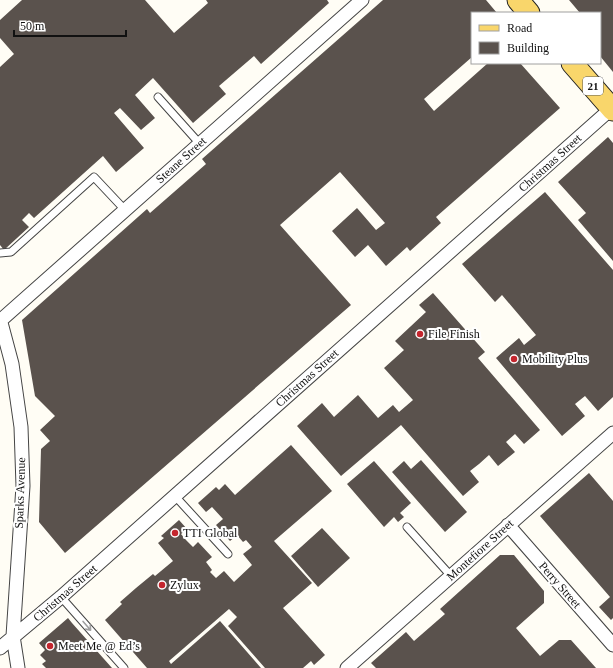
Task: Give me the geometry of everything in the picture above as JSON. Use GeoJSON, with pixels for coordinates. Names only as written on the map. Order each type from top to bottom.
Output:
{"type":"FeatureCollection","features":[{"type":"Feature","properties":{"kind":"main road"},"geometry":{"type":"LineString","coordinates":[[518,0],[528,12]]}},
{"type":"Feature","properties":{"kind":"main road","name":"21"},"geometry":{"type":"LineString","coordinates":[[573,64],[613,108]]}},
{"type":"Feature","properties":{"kind":"street","name":"Steane Street"},"geometry":{"type":"LineString","coordinates":[[0,320],[200,144],[357,2]]}},
{"type":"Feature","properties":{"kind":"street","name":"Christmas Street"},"geometry":{"type":"LineString","coordinates":[[0,648],[62,597],[613,108]]}},
{"type":"Feature","properties":{"kind":"street","name":"Sparks Avenue"},"geometry":{"type":"LineString","coordinates":[[0,320],[12,364],[21,426],[23,486],[13,636],[18,668]]}},
{"type":"Feature","properties":{"kind":"street","name":"Montefiore Street"},"geometry":{"type":"LineString","coordinates":[[347,668],[613,433]]}},
{"type":"Feature","properties":{"kind":"street","name":"Perry Street"},"geometry":{"type":"LineString","coordinates":[[508,525],[613,645]]}},
{"type":"Feature","properties":{"kind":"lane"},"geometry":{"type":"LineString","coordinates":[[158,97],[200,144]]}},
{"type":"Feature","properties":{"kind":"lane"},"geometry":{"type":"LineString","coordinates":[[0,253],[11,252],[94,177],[125,210]]}},
{"type":"Feature","properties":{"kind":"lane"},"geometry":{"type":"LineString","coordinates":[[175,496],[228,554]]}},
{"type":"Feature","properties":{"kind":"lane"},"geometry":{"type":"LineString","coordinates":[[407,527],[451,576]]}},
{"type":"Feature","properties":{"kind":"lane"},"geometry":{"type":"LineString","coordinates":[[62,597],[124,668]]}},
{"type":"Feature","properties":{"kind":"building"},"geometry":{"type":"Polygon","coordinates":[[[22,0],[145,0],[174,33],[208,3],[206,0],[327,0],[329,3],[261,64],[254,56],[219,86],[226,94],[193,123],[153,78],[135,95],[155,118],[141,130],[120,108],[114,113],[144,148],[116,172],[103,156],[34,218],[29,213],[22,220],[29,227],[4,250],[0,245],[0,67],[14,54],[0,38],[0,20],[22,0]]]}},
{"type":"Feature","properties":{"kind":"building"},"geometry":{"type":"Polygon","coordinates":[[[383,0],[486,0],[496,12],[471,12],[471,58],[424,99],[434,111],[487,64],[521,64],[560,108],[436,217],[441,223],[410,251],[407,247],[386,266],[368,245],[355,257],[332,231],[357,208],[376,230],[385,223],[340,172],[280,225],[351,305],[65,553],[39,522],[41,449],[50,441],[40,430],[55,416],[35,396],[22,320],[147,209],[150,213],[206,164],[202,159],[383,0]]]}},
{"type":"Feature","properties":{"kind":"building"},"geometry":{"type":"Polygon","coordinates":[[[569,0],[613,0],[613,72],[601,57],[601,12],[579,12],[569,0]]]}},
{"type":"Feature","properties":{"kind":"building"},"geometry":{"type":"Polygon","coordinates":[[[608,137],[613,143],[613,261],[578,220],[586,213],[558,182],[608,137]]]}},
{"type":"Feature","properties":{"kind":"building"},"geometry":{"type":"Polygon","coordinates":[[[545,192],[613,270],[613,397],[598,411],[585,396],[575,404],[585,416],[562,436],[496,358],[519,338],[524,345],[536,335],[502,295],[495,302],[462,264],[545,192]]]}},
{"type":"Feature","properties":{"kind":"building"},"geometry":{"type":"Polygon","coordinates":[[[433,293],[485,352],[478,358],[540,430],[524,444],[515,434],[506,442],[515,452],[498,466],[489,455],[470,471],[479,482],[463,496],[401,425],[341,476],[297,426],[322,403],[334,417],[358,395],[378,418],[393,405],[399,412],[413,400],[384,368],[404,350],[395,341],[426,312],[419,305],[433,293]]]}},
{"type":"Feature","properties":{"kind":"building"},"geometry":{"type":"Polygon","coordinates":[[[291,445],[332,491],[274,541],[312,583],[283,608],[325,655],[314,665],[311,661],[303,668],[265,668],[228,626],[237,617],[229,609],[169,661],[171,664],[220,621],[261,668],[147,668],[105,620],[122,604],[120,602],[136,588],[153,574],[155,576],[173,561],[158,543],[164,538],[161,536],[179,520],[187,529],[181,534],[186,540],[193,547],[198,542],[212,557],[206,562],[212,570],[210,572],[216,578],[224,571],[234,582],[252,565],[243,554],[252,547],[246,540],[243,542],[237,535],[230,541],[216,525],[223,519],[212,507],[206,512],[198,503],[216,487],[219,490],[225,484],[235,495],[291,445]]]}},
{"type":"Feature","properties":{"kind":"building"},"geometry":{"type":"Polygon","coordinates":[[[421,460],[467,512],[445,532],[392,472],[404,461],[411,469],[421,460]]]}},
{"type":"Feature","properties":{"kind":"building"},"geometry":{"type":"Polygon","coordinates":[[[374,461],[411,503],[400,513],[404,517],[398,522],[394,517],[384,527],[347,484],[374,461]]]}},
{"type":"Feature","properties":{"kind":"building"},"geometry":{"type":"Polygon","coordinates":[[[589,473],[613,501],[613,618],[611,620],[599,607],[610,597],[540,516],[589,473]]]}},
{"type":"Feature","properties":{"kind":"building"},"geometry":{"type":"Polygon","coordinates":[[[322,528],[350,558],[318,587],[291,556],[322,528]]]}},
{"type":"Feature","properties":{"kind":"building"},"geometry":{"type":"Polygon","coordinates":[[[500,555],[514,555],[544,591],[544,603],[516,628],[540,656],[559,640],[571,640],[596,668],[376,668],[371,663],[406,632],[414,641],[445,614],[440,609],[500,555]]]}},
{"type":"Feature","properties":{"kind":"building"},"geometry":{"type":"Polygon","coordinates":[[[68,618],[112,668],[46,668],[42,664],[46,661],[40,655],[45,650],[39,643],[68,618]]]}},
{"type":"Feature","properties":{"kind":"place","name":"File Finish"},"geometry":{"type":"Point","coordinates":[420,334]}},
{"type":"Feature","properties":{"kind":"place","name":"Mobility Plus"},"geometry":{"type":"Point","coordinates":[514,359]}},
{"type":"Feature","properties":{"kind":"place","name":"TTI Global"},"geometry":{"type":"Point","coordinates":[175,533]}},
{"type":"Feature","properties":{"kind":"place","name":"Zylux"},"geometry":{"type":"Point","coordinates":[162,585]}},
{"type":"Feature","properties":{"kind":"place","name":"Meet Me @ Ed’s"},"geometry":{"type":"Point","coordinates":[50,646]}}]}
